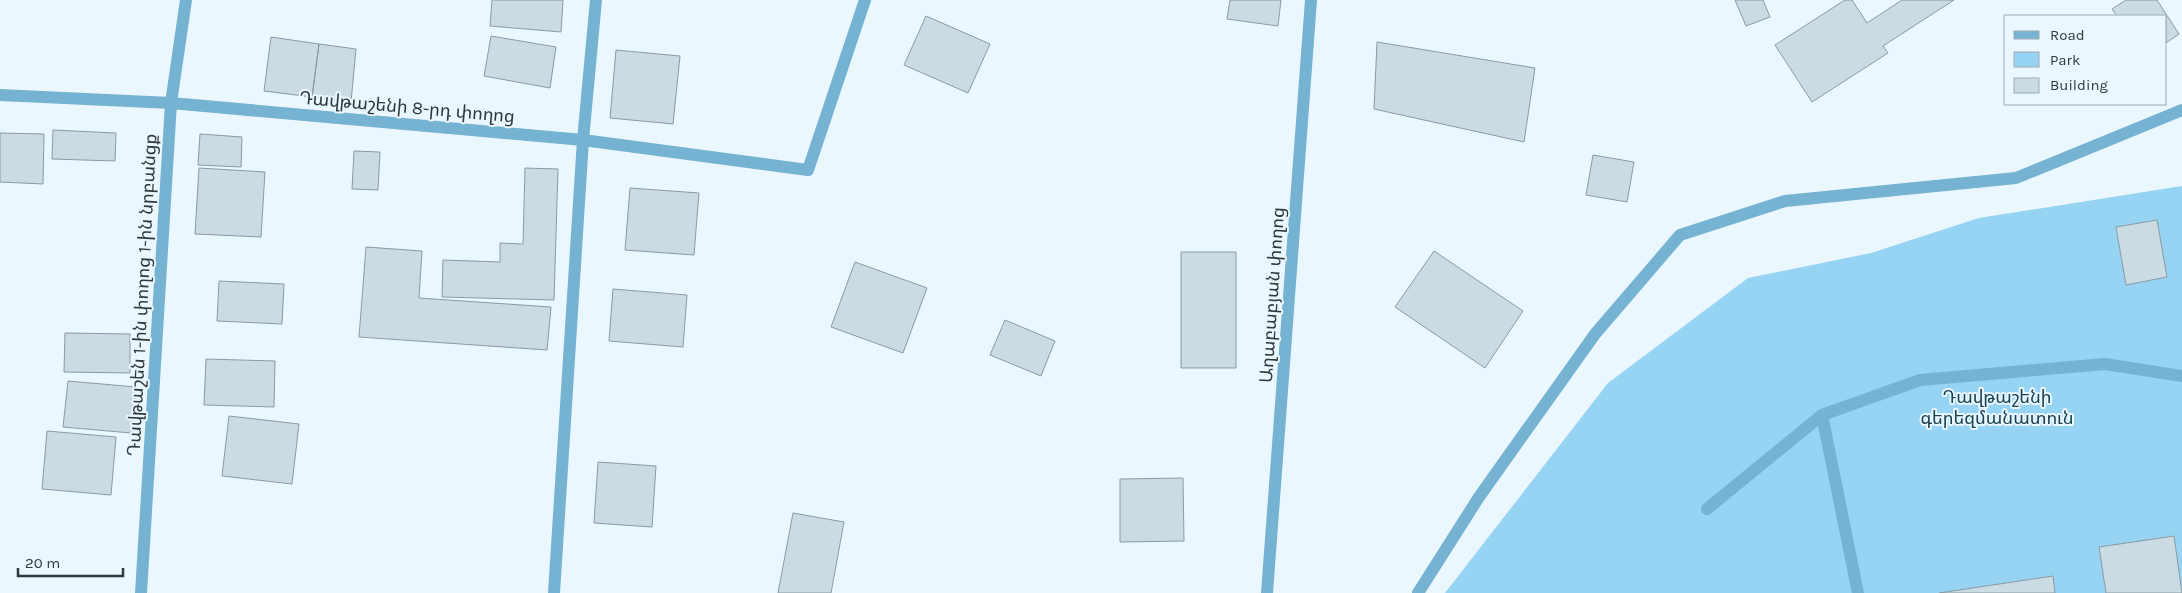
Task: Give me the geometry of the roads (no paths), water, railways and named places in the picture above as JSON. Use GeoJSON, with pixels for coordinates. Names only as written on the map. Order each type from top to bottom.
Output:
{"type":"FeatureCollection","features":[{"type":"Feature","properties":{"kind":"street","name":"Դավթաշեն 1-ին փողոց 1-ին նրբանցք"},"geometry":{"type":"LineString","coordinates":[[141,593],[171,103],[186,0]]}},
{"type":"Feature","properties":{"kind":"street"},"geometry":{"type":"LineString","coordinates":[[554,593],[583,140],[596,0]]}},
{"type":"Feature","properties":{"kind":"street","name":"Դավթաշենի 8-րդ փողոց"},"geometry":{"type":"LineString","coordinates":[[0,95],[171,103],[583,140],[808,170],[865,0]]}},
{"type":"Feature","properties":{"kind":"street","name":"Աղաբաբյան փողոց"},"geometry":{"type":"LineString","coordinates":[[1268,593],[1311,0]]}},
{"type":"Feature","properties":{"kind":"street"},"geometry":{"type":"LineString","coordinates":[[1418,593],[1479,497],[1595,334],[1680,235],[1785,200],[2016,178],[2182,110]]}},
{"type":"Feature","properties":{"kind":"street"},"geometry":{"type":"LineString","coordinates":[[1707,509],[1822,415],[1920,380],[2105,364],[2182,376]]}},
{"type":"Feature","properties":{"kind":"street"},"geometry":{"type":"LineString","coordinates":[[1822,415],[1858,593]]}},
{"type":"Feature","properties":{"kind":"park label","name":"Դավթաշենի գերեզմանատուն"},"geometry":{"type":"Point","coordinates":[1997,407]}}]}
